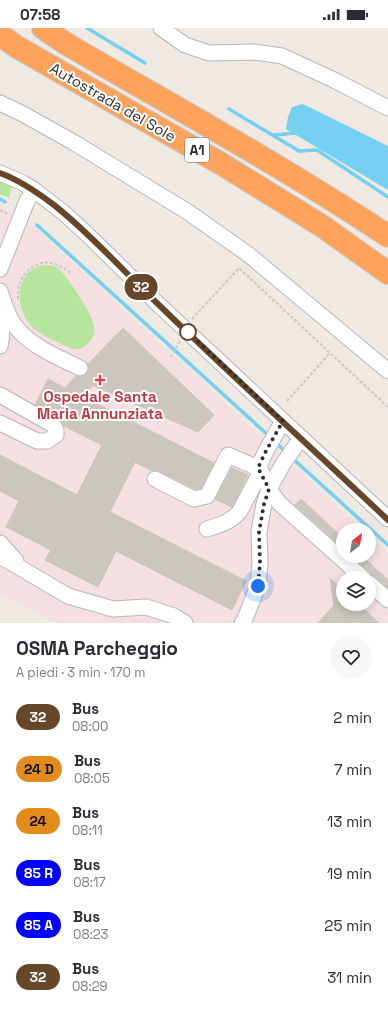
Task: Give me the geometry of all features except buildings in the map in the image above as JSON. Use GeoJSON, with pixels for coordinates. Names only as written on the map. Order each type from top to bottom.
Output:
{"type":"FeatureCollection","features":[{"type":"Feature","properties":{"kind":"highway","name":"Autostrada del Sole"},"geometry":{"type":"LineString","coordinates":[[43,28],[88,57],[277,167],[388,236]]}},
{"type":"Feature","properties":{"kind":"highway","name":"Autostrada del Sole"},"geometry":{"type":"LineString","coordinates":[[0,35],[17,47],[220,163],[322,226],[388,272]]}},
{"type":"Feature","properties":{"kind":"street"},"geometry":{"type":"LineString","coordinates":[[161,28],[185,45],[209,53],[254,52],[282,56],[334,80],[388,108]]}},
{"type":"Feature","properties":{"kind":"street"},"geometry":{"type":"LineString","coordinates":[[0,103],[73,142],[188,212],[249,255],[388,371]]}},
{"type":"Feature","properties":{"kind":"street"},"geometry":{"type":"LineString","coordinates":[[0,173],[23,183],[34,190],[64,213],[90,236],[280,427],[388,520]]}},
{"type":"Feature","properties":{"kind":"street"},"geometry":{"type":"LineString","coordinates":[[0,269],[27,201],[34,190]]}},
{"type":"Feature","properties":{"kind":"street"},"geometry":{"type":"LineString","coordinates":[[0,291],[10,318],[29,341],[80,368]]}},
{"type":"Feature","properties":{"kind":"street"},"geometry":{"type":"LineString","coordinates":[[0,316],[2,329],[2,340],[0,346]]}},
{"type":"Feature","properties":{"kind":"street"},"geometry":{"type":"LineString","coordinates":[[0,395],[53,425],[56,430],[56,435],[47,441],[37,441],[0,423]]}},
{"type":"Feature","properties":{"kind":"street"},"geometry":{"type":"LineString","coordinates":[[207,529],[225,523],[240,511],[260,469],[266,451],[280,427]]}},
{"type":"Feature","properties":{"kind":"street"},"geometry":{"type":"LineString","coordinates":[[242,623],[258,586],[260,563],[259,532],[264,504],[269,489],[297,443]]}},
{"type":"Feature","properties":{"kind":"street"},"geometry":{"type":"LineString","coordinates":[[155,478],[194,499],[207,496],[228,455],[260,469],[269,489],[279,503],[355,571]]}},
{"type":"Feature","properties":{"kind":"street"},"geometry":{"type":"LineString","coordinates":[[0,543],[23,570]]}},
{"type":"Feature","properties":{"kind":"street"},"geometry":{"type":"LineString","coordinates":[[0,556],[68,596],[113,609],[146,608],[174,616],[185,623]]}},
{"type":"Feature","properties":{"kind":"street"},"geometry":{"type":"LineString","coordinates":[[376,589],[388,600]]}},
{"type":"Feature","properties":{"kind":"path"},"geometry":{"type":"LineString","coordinates":[[19,304],[18,299],[20,282],[33,266],[44,262],[51,263],[70,273]]}},
{"type":"Feature","properties":{"kind":"path"},"geometry":{"type":"LineString","coordinates":[[198,313],[239,268],[388,407]]}},
{"type":"Feature","properties":{"kind":"path"},"geometry":{"type":"LineString","coordinates":[[171,357],[177,346]]}},
{"type":"Feature","properties":{"kind":"path"},"geometry":{"type":"LineString","coordinates":[[287,401],[330,353]]}},
{"type":"Feature","properties":{"kind":"shaded area","name":"Ospedale Santa Maria Annunziata"},"geometry":{"type":"Polygon","coordinates":[[[0,205],[37,230],[354,523],[336,523],[336,563],[376,563],[376,543],[388,554],[388,623],[58,623],[0,594],[0,205]]]}},
{"type":"Feature","properties":{"kind":"green space"},"geometry":{"type":"Polygon","coordinates":[[[0,178],[13,182],[9,198],[0,194],[0,178]]]}},
{"type":"Feature","properties":{"kind":"green space"},"geometry":{"type":"Polygon","coordinates":[[[44,265],[54,266],[62,272],[90,314],[93,321],[94,333],[90,342],[83,348],[70,348],[46,337],[31,326],[24,316],[20,298],[22,282],[32,269],[44,265]]]}},
{"type":"Feature","properties":{"kind":"water"},"geometry":{"type":"Polygon","coordinates":[[[302,104],[388,146],[388,190],[286,129],[288,117],[292,107],[302,104]]]}},
{"type":"Feature","properties":{"kind":"waterway"},"geometry":{"type":"LineString","coordinates":[[87,28],[145,63]]}},
{"type":"Feature","properties":{"kind":"waterway"},"geometry":{"type":"LineString","coordinates":[[229,109],[299,151],[317,150],[388,197]]}},
{"type":"Feature","properties":{"kind":"waterway"},"geometry":{"type":"LineString","coordinates":[[273,135],[297,133]]}},
{"type":"Feature","properties":{"kind":"waterway"},"geometry":{"type":"LineString","coordinates":[[0,199],[5,202]]}},
{"type":"Feature","properties":{"kind":"waterway"},"geometry":{"type":"LineString","coordinates":[[37,225],[269,436]]}},
{"type":"Feature","properties":{"kind":"waterway"},"geometry":{"type":"LineString","coordinates":[[275,442],[287,453]]}},
{"type":"Feature","properties":{"kind":"waterway"},"geometry":{"type":"LineString","coordinates":[[291,457],[388,545]]}},
{"type":"Feature","properties":{"kind":"bus line","name":"32"},"geometry":{"type":"LineString","coordinates":[[0,173],[23,183],[34,190],[64,213],[90,236],[159,305],[388,520]]}},
{"type":"Feature","properties":{"kind":"place","name":"Ospedale Santa Maria Annunziata"},"geometry":{"type":"Point","coordinates":[100,380]}},
{"type":"Feature","properties":{"kind":"route"},"geometry":{"type":"LineString","coordinates":[[188,332],[283,421],[258,468],[261,471],[269,489],[264,504],[259,532],[260,563],[258,586]]}}]}
